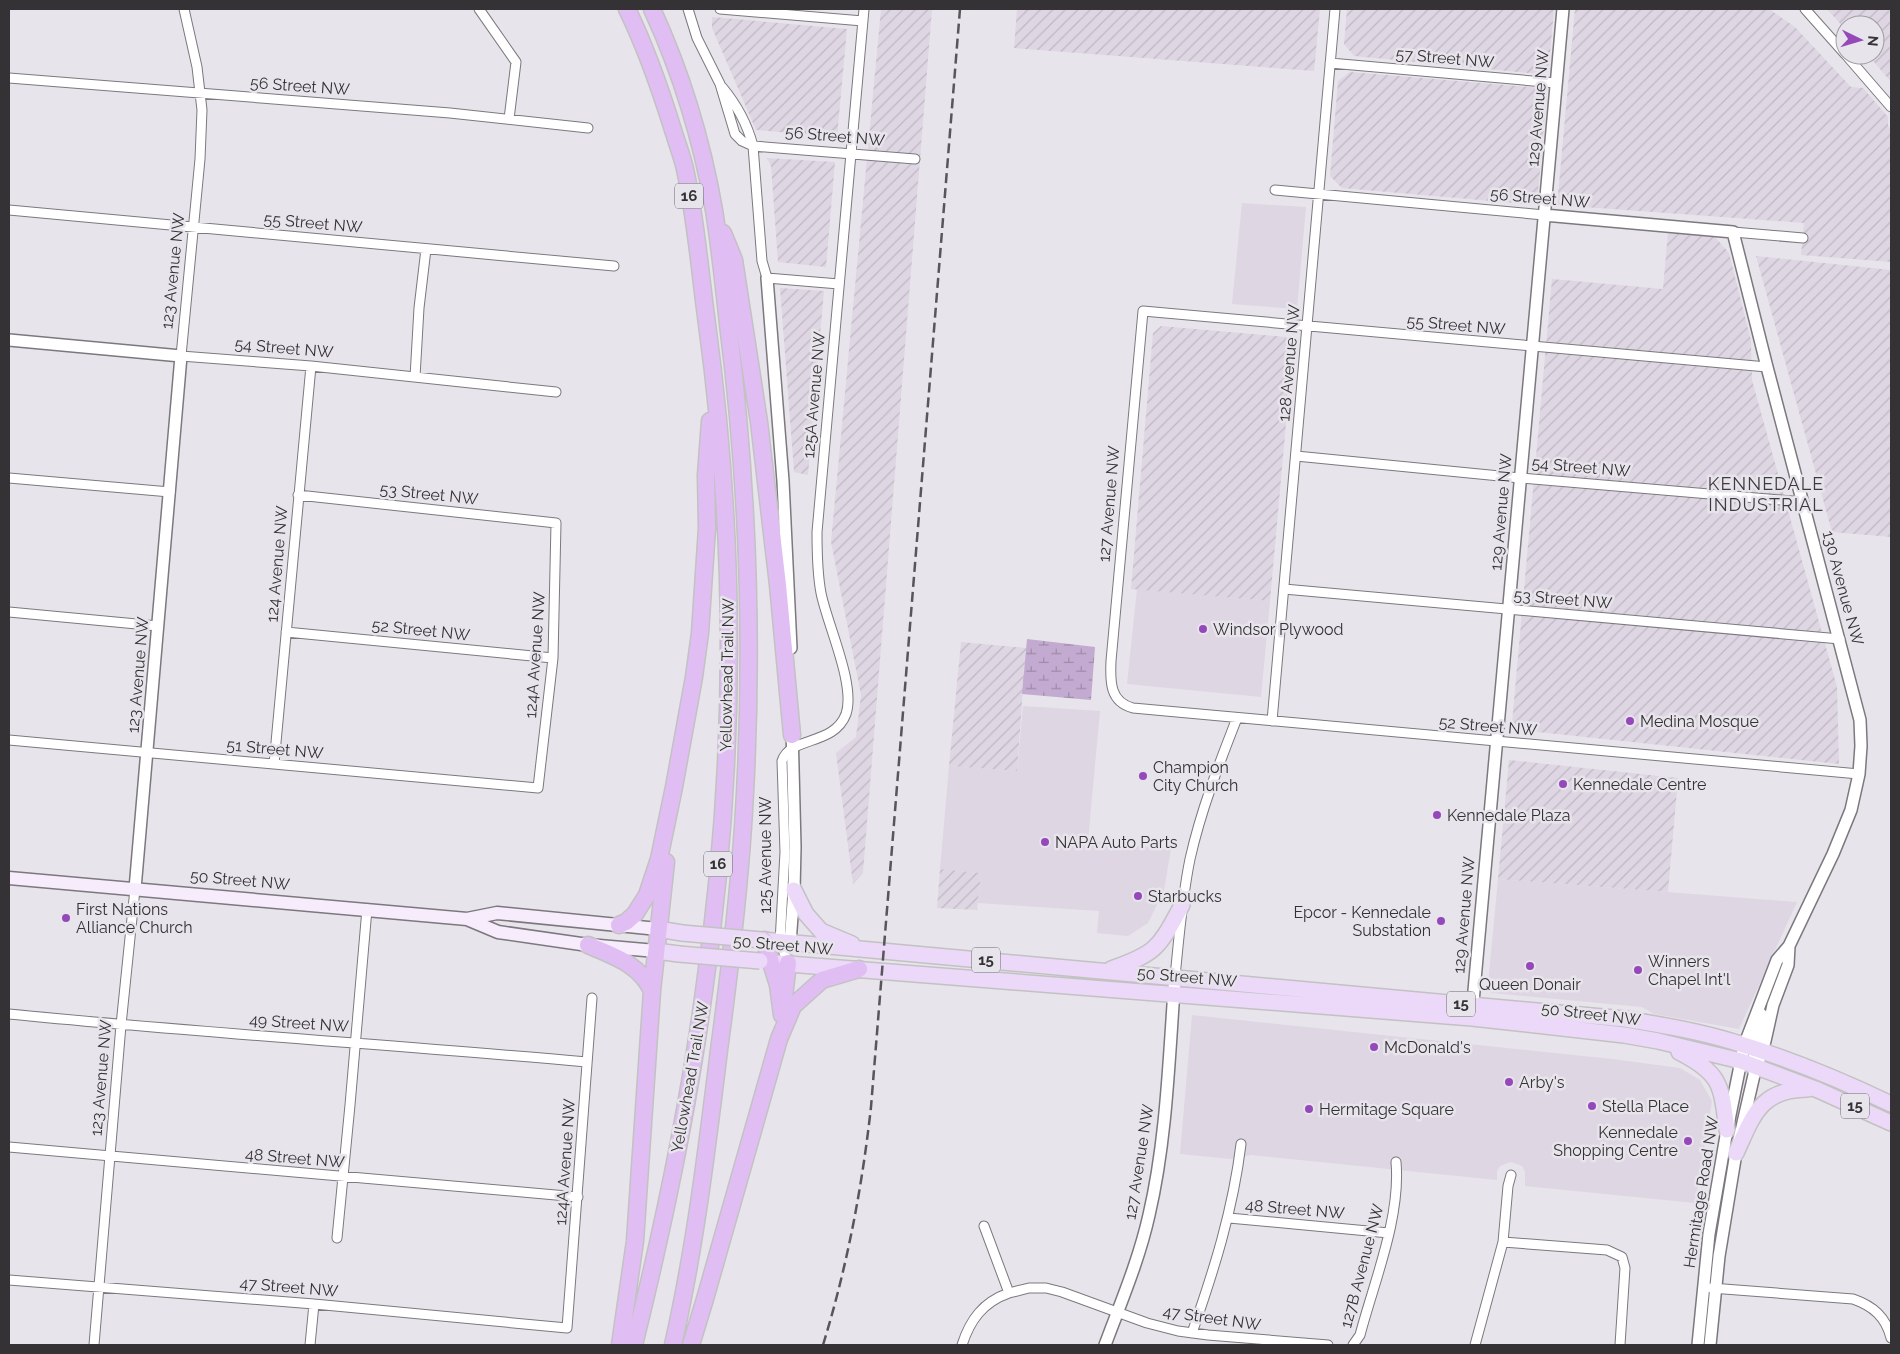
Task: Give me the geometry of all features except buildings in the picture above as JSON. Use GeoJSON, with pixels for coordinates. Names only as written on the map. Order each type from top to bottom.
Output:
{"type":"FeatureCollection","features":[{"type":"Feature","properties":{"kind":"highway","name":"Yellowhead Trail NW"},"geometry":{"type":"LineString","coordinates":[[627,9],[649,58],[684,168],[714,376],[721,452],[728,582],[728,727],[724,798],[705,986],[697,1042],[657,1249],[634,1345]]}},
{"type":"Feature","properties":{"kind":"highway","name":"Yellowhead Trail NW"},"geometry":{"type":"LineString","coordinates":[[652,9],[670,51],[696,126],[714,210],[737,391],[748,569],[747,739],[742,838],[726,998],[710,1123],[687,1273],[673,1345]]}},
{"type":"Feature","properties":{"kind":"highway"},"geometry":{"type":"LineString","coordinates":[[714,210],[734,260],[759,422],[778,585],[792,742]]}},
{"type":"Feature","properties":{"kind":"highway"},"geometry":{"type":"LineString","coordinates":[[618,925],[626,922],[635,914],[646,895],[659,859],[694,677],[700,633],[707,528],[706,475],[714,376]]}},
{"type":"Feature","properties":{"kind":"highway"},"geometry":{"type":"LineString","coordinates":[[620,1345],[635,1241],[652,991],[674,788]]}},
{"type":"Feature","properties":{"kind":"highway"},"geometry":{"type":"LineString","coordinates":[[774,941],[766,962],[778,985],[782,1014]]}},
{"type":"Feature","properties":{"kind":"highway"},"geometry":{"type":"LineString","coordinates":[[588,945],[622,960],[636,969],[648,982],[652,991]]}},
{"type":"Feature","properties":{"kind":"highway"},"geometry":{"type":"LineString","coordinates":[[779,1039],[788,963]]}},
{"type":"Feature","properties":{"kind":"highway"},"geometry":{"type":"LineString","coordinates":[[690,1345],[705,1299],[779,1039],[793,1006],[822,980],[859,969]]}},
{"type":"Feature","properties":{"kind":"main road","name":"50 Street NW"},"geometry":{"type":"LineString","coordinates":[[9,878],[467,919],[497,913],[682,933],[1175,977],[1472,1011],[1658,1041],[1741,1061],[1818,1090],[1891,1123]]}},
{"type":"Feature","properties":{"kind":"main road"},"geometry":{"type":"LineString","coordinates":[[794,890],[806,914],[821,931],[864,949]]}},
{"type":"Feature","properties":{"kind":"main road"},"geometry":{"type":"LineString","coordinates":[[1107,971],[1137,960],[1152,951],[1164,939],[1182,905]]}},
{"type":"Feature","properties":{"kind":"main road","name":"50 Street NW"},"geometry":{"type":"LineString","coordinates":[[467,919],[498,932],[588,945],[766,962],[1174,993],[1625,1018],[1698,1032],[1754,1049],[1891,1104]]}},
{"type":"Feature","properties":{"kind":"main road"},"geometry":{"type":"LineString","coordinates":[[774,941],[788,963]]}},
{"type":"Feature","properties":{"kind":"main road"},"geometry":{"type":"LineString","coordinates":[[1658,1041],[1697,1062],[1713,1077],[1722,1092],[1727,1130]]}},
{"type":"Feature","properties":{"kind":"main road"},"geometry":{"type":"LineString","coordinates":[[1736,1153],[1753,1115],[1767,1100],[1787,1090],[1818,1090]]}},
{"type":"Feature","properties":{"kind":"street","name":"123 Avenue NW"},"geometry":{"type":"LineString","coordinates":[[94,1345],[94,1328],[100,1288],[201,144],[201,94],[193,44],[184,9]]}},
{"type":"Feature","properties":{"kind":"street"},"geometry":{"type":"LineString","coordinates":[[479,9],[516,62],[509,119]]}},
{"type":"Feature","properties":{"kind":"street"},"geometry":{"type":"LineString","coordinates":[[688,9],[697,38],[720,84],[735,134],[742,141],[753,146]]}},
{"type":"Feature","properties":{"kind":"street"},"geometry":{"type":"LineString","coordinates":[[720,9],[863,21]]}},
{"type":"Feature","properties":{"kind":"street","name":"125A Avenue NW"},"geometry":{"type":"LineString","coordinates":[[792,742],[825,736],[837,730],[845,717],[849,700],[847,682],[821,593],[817,532],[864,9]]}},
{"type":"Feature","properties":{"kind":"street","name":"128 Avenue NW"},"geometry":{"type":"LineString","coordinates":[[1272,721],[1335,9]]}},
{"type":"Feature","properties":{"kind":"street","name":"129 Avenue NW"},"geometry":{"type":"LineString","coordinates":[[1472,1011],[1563,9]]}},
{"type":"Feature","properties":{"kind":"street"},"geometry":{"type":"LineString","coordinates":[[1805,9],[1835,42]]}},
{"type":"Feature","properties":{"kind":"street","name":"57 Street NW"},"geometry":{"type":"LineString","coordinates":[[1330,63],[1556,83]]}},
{"type":"Feature","properties":{"kind":"street"},"geometry":{"type":"LineString","coordinates":[[1855,65],[1891,107]]}},
{"type":"Feature","properties":{"kind":"street","name":"56 Street NW"},"geometry":{"type":"LineString","coordinates":[[9,78],[509,119],[588,128]]}},
{"type":"Feature","properties":{"kind":"street"},"geometry":{"type":"LineString","coordinates":[[720,84],[735,102],[748,128],[753,146],[762,262],[767,278],[783,481],[791,632],[792,742]]}},
{"type":"Feature","properties":{"kind":"street","name":"56 Street NW"},"geometry":{"type":"LineString","coordinates":[[753,146],[915,159]]}},
{"type":"Feature","properties":{"kind":"street","name":"56 Street NW"},"geometry":{"type":"LineString","coordinates":[[1275,190],[1803,238]]}},
{"type":"Feature","properties":{"kind":"street","name":"55 Street NW"},"geometry":{"type":"LineString","coordinates":[[9,210],[614,266]]}},
{"type":"Feature","properties":{"kind":"street","name":"130 Avenue NW"},"geometry":{"type":"LineString","coordinates":[[1734,232],[1767,367],[1840,639],[1860,720],[1862,746],[1859,774],[1851,810],[1789,946],[1777,960],[1762,999],[1761,1016],[1754,1049]]}},
{"type":"Feature","properties":{"kind":"street"},"geometry":{"type":"LineString","coordinates":[[415,377],[426,249]]}},
{"type":"Feature","properties":{"kind":"street"},"geometry":{"type":"LineString","coordinates":[[767,278],[839,284]]}},
{"type":"Feature","properties":{"kind":"street","name":"55 Street NW"},"geometry":{"type":"LineString","coordinates":[[1143,311],[1767,367]]}},
{"type":"Feature","properties":{"kind":"street","name":"127 Avenue NW"},"geometry":{"type":"LineString","coordinates":[[1117,699],[1111,685],[1111,661],[1143,311]]}},
{"type":"Feature","properties":{"kind":"street","name":"54 Street NW"},"geometry":{"type":"LineString","coordinates":[[9,340],[311,366],[556,392]]}},
{"type":"Feature","properties":{"kind":"street","name":"124 Avenue NW"},"geometry":{"type":"LineString","coordinates":[[274,764],[311,366]]}},
{"type":"Feature","properties":{"kind":"street","name":"54 Street NW"},"geometry":{"type":"LineString","coordinates":[[1296,456],[1520,478],[1804,502]]}},
{"type":"Feature","properties":{"kind":"street"},"geometry":{"type":"LineString","coordinates":[[9,478],[170,492]]}},
{"type":"Feature","properties":{"kind":"street","name":"53 Street NW"},"geometry":{"type":"LineString","coordinates":[[298,495],[556,523]]}},
{"type":"Feature","properties":{"kind":"street","name":"124A Avenue NW"},"geometry":{"type":"LineString","coordinates":[[538,788],[553,658],[556,523]]}},
{"type":"Feature","properties":{"kind":"street","name":"53 Street NW"},"geometry":{"type":"LineString","coordinates":[[1284,589],[1840,639]]}},
{"type":"Feature","properties":{"kind":"street"},"geometry":{"type":"LineString","coordinates":[[9,612],[158,626]]}},
{"type":"Feature","properties":{"kind":"street","name":"52 Street NW"},"geometry":{"type":"LineString","coordinates":[[286,632],[553,658]]}},
{"type":"Feature","properties":{"kind":"street","name":"52 Street NW"},"geometry":{"type":"LineString","coordinates":[[1117,699],[1133,708],[1859,774]]}},
{"type":"Feature","properties":{"kind":"street"},"geometry":{"type":"LineString","coordinates":[[1175,977],[1182,905],[1190,858],[1206,799],[1237,718]]}},
{"type":"Feature","properties":{"kind":"street","name":"51 Street NW"},"geometry":{"type":"LineString","coordinates":[[9,740],[538,788]]}},
{"type":"Feature","properties":{"kind":"street","name":"125 Avenue NW"},"geometry":{"type":"LineString","coordinates":[[774,941],[794,890],[795,847],[792,742]]}},
{"type":"Feature","properties":{"kind":"street","name":"125 Avenue NW"},"geometry":{"type":"LineString","coordinates":[[774,941],[784,852],[782,766],[784,756],[792,742]]}},
{"type":"Feature","properties":{"kind":"street"},"geometry":{"type":"LineString","coordinates":[[337,1238],[367,909]]}},
{"type":"Feature","properties":{"kind":"street","name":"130 Avenue NW"},"geometry":{"type":"LineString","coordinates":[[1754,1049],[1788,965],[1789,946]]}},
{"type":"Feature","properties":{"kind":"street","name":"127 Avenue NW"},"geometry":{"type":"LineString","coordinates":[[1105,1345],[1142,1241],[1154,1188],[1162,1126],[1175,977]]}},
{"type":"Feature","properties":{"kind":"street","name":"124A Avenue NW"},"geometry":{"type":"LineString","coordinates":[[567,1328],[592,998]]}},
{"type":"Feature","properties":{"kind":"street","name":"49 Street NW"},"geometry":{"type":"LineString","coordinates":[[9,1014],[122,1025],[355,1042],[587,1062]]}},
{"type":"Feature","properties":{"kind":"street","name":"Hermitage Road NW"},"geometry":{"type":"LineString","coordinates":[[1698,1345],[1709,1234],[1727,1130],[1741,1061],[1754,1049]]}},
{"type":"Feature","properties":{"kind":"street","name":"Hermitage Road NW"},"geometry":{"type":"LineString","coordinates":[[1710,1345],[1724,1224],[1736,1153],[1756,1066],[1754,1049]]}},
{"type":"Feature","properties":{"kind":"street"},"geometry":{"type":"LineString","coordinates":[[1192,1333],[1212,1275],[1228,1218],[1241,1144]]}},
{"type":"Feature","properties":{"kind":"street","name":"48 Street NW"},"geometry":{"type":"LineString","coordinates":[[9,1147],[578,1197]]}},
{"type":"Feature","properties":{"kind":"street","name":"127B Avenue NW"},"geometry":{"type":"LineString","coordinates":[[1353,1345],[1360,1335],[1389,1232],[1394,1208],[1396,1162]]}},
{"type":"Feature","properties":{"kind":"street"},"geometry":{"type":"LineString","coordinates":[[1474,1345],[1503,1242],[1508,1186],[1512,1175]]}},
{"type":"Feature","properties":{"kind":"street","name":"48 Street NW"},"geometry":{"type":"LineString","coordinates":[[1228,1218],[1389,1232]]}},
{"type":"Feature","properties":{"kind":"street"},"geometry":{"type":"LineString","coordinates":[[984,1226],[1009,1293]]}},
{"type":"Feature","properties":{"kind":"street"},"geometry":{"type":"LineString","coordinates":[[1503,1242],[1607,1250],[1622,1257],[1625,1268],[1620,1345]]}},
{"type":"Feature","properties":{"kind":"street","name":"47 Street NW"},"geometry":{"type":"LineString","coordinates":[[9,1280],[314,1304],[567,1328]]}},
{"type":"Feature","properties":{"kind":"street","name":"47 Street NW"},"geometry":{"type":"LineString","coordinates":[[962,1345],[968,1328],[977,1315],[994,1299],[1029,1288],[1046,1288],[1156,1326],[1192,1333],[1328,1345]]}},
{"type":"Feature","properties":{"kind":"street"},"geometry":{"type":"LineString","coordinates":[[1703,1288],[1853,1299],[1876,1310],[1887,1325],[1891,1338]]}},
{"type":"Feature","properties":{"kind":"street"},"geometry":{"type":"LineString","coordinates":[[310,1345],[314,1304]]}},
{"type":"Feature","properties":{"kind":"shaded area"},"geometry":{"type":"Polygon","coordinates":[[[881,9],[932,9],[863,873],[853,884],[836,753],[856,737],[861,695],[831,542],[881,9]]]}},
{"type":"Feature","properties":{"kind":"shaded area"},"geometry":{"type":"Polygon","coordinates":[[[1017,9],[1320,9],[1314,71],[1014,48],[1017,9]]]}},
{"type":"Feature","properties":{"kind":"shaded area"},"geometry":{"type":"Polygon","coordinates":[[[1347,9],[1554,9],[1549,65],[1540,74],[1354,56],[1344,44],[1347,9]]]}},
{"type":"Feature","properties":{"kind":"shaded area"},"geometry":{"type":"Polygon","coordinates":[[[1575,9],[1769,9],[1795,27],[1851,87],[1863,88],[1888,117],[1888,126],[1891,130],[1891,262],[1801,255],[1804,223],[1557,205],[1575,9]]]}},
{"type":"Feature","properties":{"kind":"shaded area"},"geometry":{"type":"Polygon","coordinates":[[[1827,9],[1888,9],[1891,12],[1891,82],[1877,65],[1885,65],[1885,15],[1835,15],[1835,18],[1827,9]]]}},
{"type":"Feature","properties":{"kind":"shaded area"},"geometry":{"type":"Polygon","coordinates":[[[712,17],[847,29],[837,137],[756,130],[712,28],[712,17]]]}},
{"type":"Feature","properties":{"kind":"shaded area"},"geometry":{"type":"Polygon","coordinates":[[[1350,72],[1542,88],[1547,95],[1538,192],[1526,204],[1342,188],[1330,176],[1338,81],[1350,72]]]}},
{"type":"Feature","properties":{"kind":"shaded area"},"geometry":{"type":"Polygon","coordinates":[[[767,158],[835,162],[826,267],[778,262],[771,166],[767,158]]]}},
{"type":"Feature","properties":{"kind":"shaded area"},"geometry":{"type":"Polygon","coordinates":[[[1242,203],[1306,207],[1297,309],[1232,304],[1242,203]]]}},
{"type":"Feature","properties":{"kind":"shaded area"},"geometry":{"type":"Polygon","coordinates":[[[1668,232],[1715,237],[1729,253],[1751,341],[1752,380],[1837,687],[1839,764],[1520,730],[1512,723],[1552,279],[1663,289],[1668,232]]]}},
{"type":"Feature","properties":{"kind":"shaded area"},"geometry":{"type":"Polygon","coordinates":[[[1756,256],[1891,270],[1891,537],[1832,532],[1756,256]]]}},
{"type":"Feature","properties":{"kind":"shaded area"},"geometry":{"type":"Polygon","coordinates":[[[780,288],[824,291],[808,475],[794,472],[780,288]]]}},
{"type":"Feature","properties":{"kind":"shaded area"},"geometry":{"type":"Polygon","coordinates":[[[1161,326],[1286,337],[1293,346],[1270,601],[1131,589],[1153,333],[1161,326]]]}},
{"type":"Feature","properties":{"kind":"shaded area"},"geometry":{"type":"Polygon","coordinates":[[[1137,589],[1270,601],[1261,697],[1127,684],[1137,589]]]}},
{"type":"Feature","properties":{"kind":"shaded area"},"geometry":{"type":"Polygon","coordinates":[[[961,642],[1026,648],[1017,771],[949,766],[961,642]]]}},
{"type":"Feature","properties":{"kind":"shaded area"},"geometry":{"type":"Polygon","coordinates":[[[1023,706],[1100,711],[1088,841],[1171,849],[1164,890],[1148,923],[1128,936],[1097,933],[1099,911],[978,903],[981,873],[940,869],[949,766],[1017,771],[1023,706]]]}},
{"type":"Feature","properties":{"kind":"shaded area","name":"Kennedale Centre"},"geometry":{"type":"Polygon","coordinates":[[[1509,760],[1678,778],[1668,892],[1498,879],[1509,760]]]}},
{"type":"Feature","properties":{"kind":"shaded area"},"geometry":{"type":"Polygon","coordinates":[[[940,869],[981,873],[977,910],[937,908],[940,869]]]}},
{"type":"Feature","properties":{"kind":"shaded area"},"geometry":{"type":"Polygon","coordinates":[[[1498,879],[1797,902],[1739,1029],[1654,1014],[1642,1007],[1491,993],[1489,974],[1498,879]]]}},
{"type":"Feature","properties":{"kind":"shaded area"},"geometry":{"type":"Polygon","coordinates":[[[1192,1015],[1612,1059],[1680,1068],[1700,1080],[1712,1101],[1695,1203],[1525,1186],[1525,1172],[1522,1166],[1511,1162],[1500,1166],[1497,1171],[1497,1180],[1251,1155],[1230,1159],[1180,1154],[1192,1015]]]}},
{"type":"Feature","properties":{"kind":"green space"},"geometry":{"type":"Polygon","coordinates":[[[1027,639],[1095,647],[1091,700],[1022,694],[1027,639]]]}},
{"type":"Feature","properties":{"kind":"railway"},"geometry":{"type":"LineString","coordinates":[[823,1345],[832,1316],[853,1227],[871,1107],[960,9]]}},
{"type":"Feature","properties":{"kind":"place","name":"Windsor Plywood"},"geometry":{"type":"Point","coordinates":[1203,629]}},
{"type":"Feature","properties":{"kind":"place","name":"Medina Mosque"},"geometry":{"type":"Point","coordinates":[1630,721]}},
{"type":"Feature","properties":{"kind":"place","name":"Champion City Church"},"geometry":{"type":"Point","coordinates":[1143,776]}},
{"type":"Feature","properties":{"kind":"place","name":"Kennedale Centre"},"geometry":{"type":"Point","coordinates":[1563,784]}},
{"type":"Feature","properties":{"kind":"place","name":"Kennedale Plaza"},"geometry":{"type":"Point","coordinates":[1437,815]}},
{"type":"Feature","properties":{"kind":"place","name":"NAPA Auto Parts"},"geometry":{"type":"Point","coordinates":[1045,842]}},
{"type":"Feature","properties":{"kind":"place","name":"Starbucks"},"geometry":{"type":"Point","coordinates":[1138,896]}},
{"type":"Feature","properties":{"kind":"place","name":"First Nations Alliance Church"},"geometry":{"type":"Point","coordinates":[66,918]}},
{"type":"Feature","properties":{"kind":"place","name":"Epcor - Kennedale Substation"},"geometry":{"type":"Point","coordinates":[1441,921]}},
{"type":"Feature","properties":{"kind":"place","name":"Queen Donair"},"geometry":{"type":"Point","coordinates":[1530,966]}},
{"type":"Feature","properties":{"kind":"place","name":"Winners Chapel Int'l"},"geometry":{"type":"Point","coordinates":[1638,970]}},
{"type":"Feature","properties":{"kind":"place","name":"McDonald's"},"geometry":{"type":"Point","coordinates":[1374,1047]}},
{"type":"Feature","properties":{"kind":"place","name":"Arby's"},"geometry":{"type":"Point","coordinates":[1509,1082]}},
{"type":"Feature","properties":{"kind":"place","name":"Stella Place"},"geometry":{"type":"Point","coordinates":[1592,1106]}},
{"type":"Feature","properties":{"kind":"place","name":"Hermitage Square"},"geometry":{"type":"Point","coordinates":[1309,1109]}},
{"type":"Feature","properties":{"kind":"place","name":"Kennedale Shopping Centre"},"geometry":{"type":"Point","coordinates":[1688,1141]}},
{"type":"Feature","properties":{"kind":"district","name":"KENNEDALE INDUSTRIAL"},"geometry":{"type":"Point","coordinates":[1766,493]}}]}
